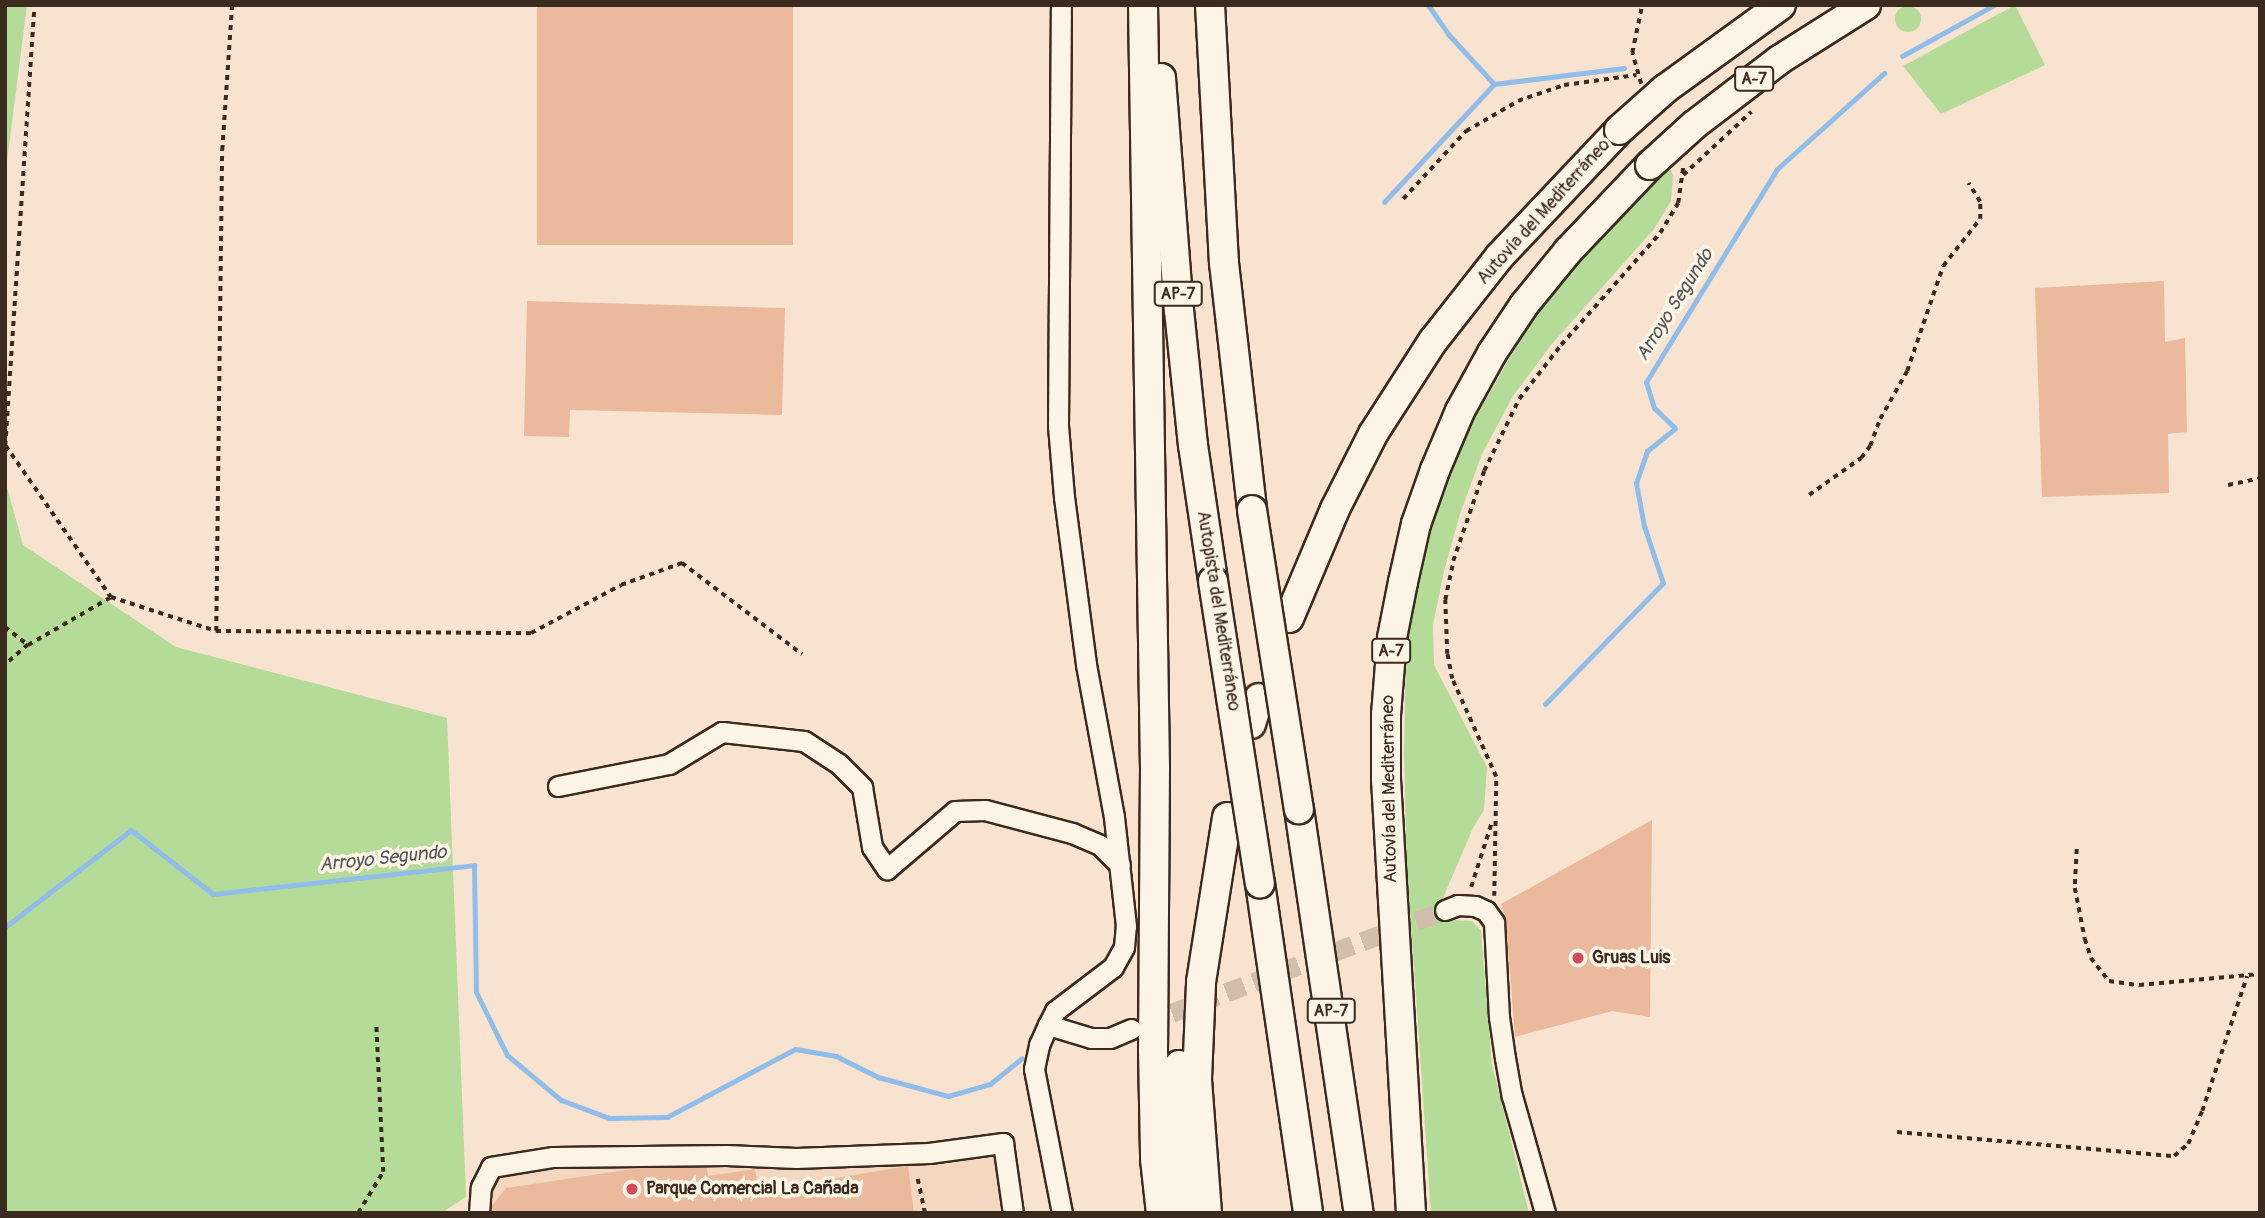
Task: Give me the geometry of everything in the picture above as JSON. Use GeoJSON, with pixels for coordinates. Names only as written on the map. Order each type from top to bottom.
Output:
{"type":"FeatureCollection","features":[{"type":"Feature","properties":{"kind":"highway"},"geometry":{"type":"LineString","coordinates":[[1143,5],[1155,768],[1153,1064],[1155,1159],[1161,1213]]}},
{"type":"Feature","properties":{"kind":"highway","name":"Autopista del Mediterráneo"},"geometry":{"type":"LineString","coordinates":[[1159,5],[1167,179],[1194,445],[1308,1213]]}},
{"type":"Feature","properties":{"kind":"highway","name":"AP-7"},"geometry":{"type":"LineString","coordinates":[[1210,5],[1224,263],[1252,510],[1359,1213]]}},
{"type":"Feature","properties":{"kind":"highway","name":"Autovía del Mediterráneo"},"geometry":{"type":"LineString","coordinates":[[1289,618],[1335,509],[1373,434],[1433,341],[1500,256],[1619,130],[1665,89],[1781,5]]}},
{"type":"Feature","properties":{"kind":"highway","name":"Autovía del Mediterráneo"},"geometry":{"type":"LineString","coordinates":[[1411,1213],[1386,780],[1386,715],[1392,638],[1405,570],[1416,524],[1434,470],[1460,411],[1492,353],[1524,305],[1568,251],[1650,165],[1694,125],[1779,60],[1866,5]]}},
{"type":"Feature","properties":{"kind":"highway"},"geometry":{"type":"LineString","coordinates":[[1207,1213],[1197,1079],[1201,982],[1227,817]]}},
{"type":"Feature","properties":{"kind":"highway"},"geometry":{"type":"LineString","coordinates":[[1180,1213],[1179,1080],[1185,988],[1189,953],[1212,903]]}},
{"type":"Feature","properties":{"kind":"street"},"geometry":{"type":"LineString","coordinates":[[1061,5],[1058,426],[1064,498],[1086,664],[1120,864],[1126,926],[1124,947],[1113,967],[1055,1011],[1035,1057],[1034,1069],[1062,1213]]}},
{"type":"Feature","properties":{"kind":"street"},"geometry":{"type":"LineString","coordinates":[[558,786],[668,764],[722,732],[804,741],[839,764],[862,788],[872,847],[887,869],[956,811],[985,810],[1073,833],[1100,845],[1120,864]]}},
{"type":"Feature","properties":{"kind":"street"},"geometry":{"type":"LineString","coordinates":[[1449,909],[1475,905],[1486,911],[1494,922],[1499,1017],[1505,1058],[1512,1096],[1545,1213]]}},
{"type":"Feature","properties":{"kind":"street"},"geometry":{"type":"LineString","coordinates":[[1048,1025],[1091,1038],[1110,1038],[1131,1029]]}},
{"type":"Feature","properties":{"kind":"street"},"geometry":{"type":"LineString","coordinates":[[479,1213],[481,1187],[491,1167],[553,1157],[726,1155],[796,1158],[929,1153],[1003,1143],[1013,1213]]}},
{"type":"Feature","properties":{"kind":"path"},"geometry":{"type":"LineString","coordinates":[[34,5],[6,446],[111,597],[216,631],[531,633],[621,586],[682,564],[802,654]]}},
{"type":"Feature","properties":{"kind":"path"},"geometry":{"type":"LineString","coordinates":[[216,631],[222,150],[232,5]]}},
{"type":"Feature","properties":{"kind":"path"},"geometry":{"type":"LineString","coordinates":[[1642,5],[1632,47],[1636,75],[1646,92]]}},
{"type":"Feature","properties":{"kind":"path"},"geometry":{"type":"LineString","coordinates":[[1403,199],[1466,131],[1518,101],[1564,85],[1636,75]]}},
{"type":"Feature","properties":{"kind":"path"},"geometry":{"type":"LineString","coordinates":[[1494,922],[1494,770],[1448,663],[1445,600],[1453,561],[1489,459],[1519,399],[1561,345],[1661,233],[1681,193],[1682,157]]}},
{"type":"Feature","properties":{"kind":"path"},"geometry":{"type":"LineString","coordinates":[[1809,495],[1861,458],[1870,446],[1880,419],[1909,366],[1942,266],[1980,219],[1980,202],[1968,183]]}},
{"type":"Feature","properties":{"kind":"path"},"geometry":{"type":"LineString","coordinates":[[2228,485],[2260,478]]}},
{"type":"Feature","properties":{"kind":"path"},"geometry":{"type":"LineString","coordinates":[[5,666],[29,645],[111,597]]}},
{"type":"Feature","properties":{"kind":"path"},"geometry":{"type":"LineString","coordinates":[[5,627],[29,645]]}},
{"type":"Feature","properties":{"kind":"path"},"geometry":{"type":"LineString","coordinates":[[1449,909],[1472,885],[1494,812]]}},
{"type":"Feature","properties":{"kind":"path"},"geometry":{"type":"LineString","coordinates":[[2077,849],[2075,888],[2082,926],[2091,958],[2109,981],[2139,985],[2260,974]]}},
{"type":"Feature","properties":{"kind":"path"},"geometry":{"type":"LineString","coordinates":[[1896,1132],[2174,1156],[2188,1144],[2202,1111],[2247,976]]}},
{"type":"Feature","properties":{"kind":"path"},"geometry":{"type":"LineString","coordinates":[[358,1213],[383,1172],[376,1024]]}},
{"type":"Feature","properties":{"kind":"path"},"geometry":{"type":"LineString","coordinates":[[918,1179],[925,1212]]}},
{"type":"Feature","properties":{"kind":"shaded area"},"geometry":{"type":"Polygon","coordinates":[[[1003,1143],[1013,1213],[479,1213],[491,1167],[1003,1143]]]}},
{"type":"Feature","properties":{"kind":"green space"},"geometry":{"type":"Polygon","coordinates":[[[5,5],[27,5],[5,177],[5,5]]]}},
{"type":"Feature","properties":{"kind":"green space"},"geometry":{"type":"Polygon","coordinates":[[[2015,5],[2045,65],[1941,114],[1903,66],[2015,5]]]}},
{"type":"Feature","properties":{"kind":"green space"},"geometry":{"type":"Polygon","coordinates":[[[1908,6],[1917,10],[1921,19],[1917,28],[1908,32],[1899,28],[1895,19],[1899,10],[1908,6]]]}},
{"type":"Feature","properties":{"kind":"green space"},"geometry":{"type":"Polygon","coordinates":[[[1669,164],[1673,176],[1671,201],[1654,229],[1551,345],[1513,396],[1482,454],[1460,514],[1444,571],[1433,625],[1434,665],[1487,767],[1484,810],[1473,828],[1440,905],[1448,920],[1472,921],[1481,931],[1492,1065],[1529,1213],[1431,1213],[1407,865],[1404,753],[1406,654],[1417,581],[1439,500],[1467,433],[1538,311],[1582,256],[1669,164]]]}},
{"type":"Feature","properties":{"kind":"green space"},"geometry":{"type":"Polygon","coordinates":[[[5,480],[23,545],[176,647],[447,718],[466,1197],[441,1213],[5,1213],[5,480]]]}},
{"type":"Feature","properties":{"kind":"building"},"geometry":{"type":"Polygon","coordinates":[[[537,5],[793,5],[793,245],[537,245],[537,5]]]}},
{"type":"Feature","properties":{"kind":"building"},"geometry":{"type":"Polygon","coordinates":[[[2164,281],[2165,342],[2185,338],[2187,432],[2168,434],[2169,493],[2042,497],[2035,288],[2164,281]]]}},
{"type":"Feature","properties":{"kind":"building"},"geometry":{"type":"Polygon","coordinates":[[[527,301],[785,308],[782,415],[570,410],[569,437],[524,436],[527,301]]]}},
{"type":"Feature","properties":{"kind":"building","name":"Gruas Luis"},"geometry":{"type":"Polygon","coordinates":[[[1652,820],[1650,1017],[1612,1011],[1515,1037],[1506,921],[1501,904],[1652,820]]]}},
{"type":"Feature","properties":{"kind":"building","name":"Parque Comercial La Cañada"},"geometry":{"type":"Polygon","coordinates":[[[908,1166],[914,1213],[491,1213],[492,1206],[506,1188],[639,1168],[707,1167],[708,1176],[755,1169],[759,1191],[908,1166]]]}},
{"type":"Feature","properties":{"kind":"waterway"},"geometry":{"type":"LineString","coordinates":[[1428,5],[1448,34],[1494,84],[1624,68]]}},
{"type":"Feature","properties":{"kind":"waterway","name":"Arroyo Segundo"},"geometry":{"type":"LineString","coordinates":[[1902,56],[1994,5]]}},
{"type":"Feature","properties":{"kind":"waterway","name":"Arroyo Segundo"},"geometry":{"type":"LineString","coordinates":[[1545,704],[1663,583],[1644,526],[1636,483],[1647,451],[1675,428],[1654,408],[1646,382],[1777,169],[1884,73]]}},
{"type":"Feature","properties":{"kind":"waterway"},"geometry":{"type":"LineString","coordinates":[[1384,202],[1494,84]]}},
{"type":"Feature","properties":{"kind":"waterway","name":"Arroyo Segundo"},"geometry":{"type":"LineString","coordinates":[[5,927],[131,830],[213,894],[474,865],[476,992],[507,1055],[561,1100],[609,1118],[667,1117],[795,1049],[836,1056],[878,1077],[948,1096],[990,1084],[1022,1058]]}},
{"type":"Feature","properties":{"kind":"tunnel"},"geometry":{"type":"LineString","coordinates":[[1145,1023],[1445,910]]}},
{"type":"Feature","properties":{"kind":"place","name":"Gruas Luis"},"geometry":{"type":"Point","coordinates":[1578,958]}},
{"type":"Feature","properties":{"kind":"place","name":"Parque Comercial La Cañada"},"geometry":{"type":"Point","coordinates":[632,1189]}}]}
